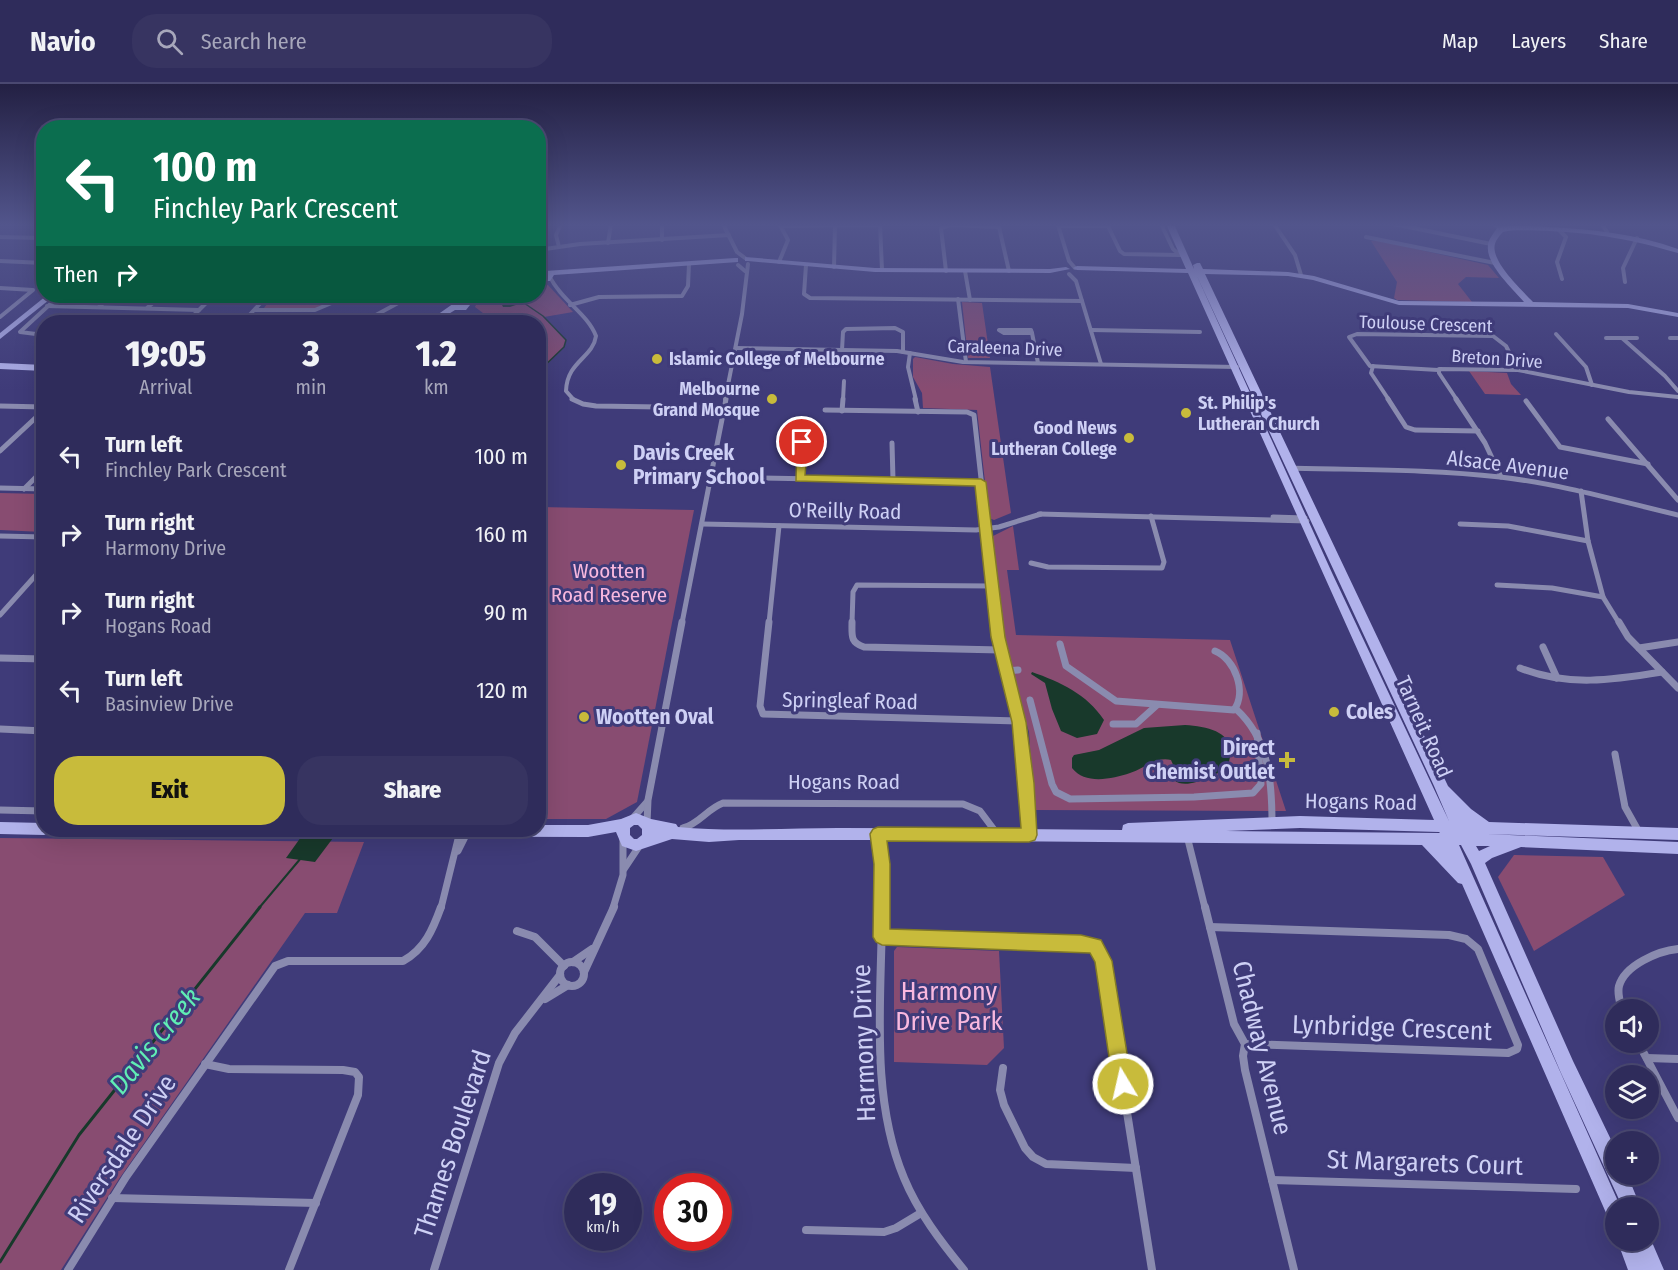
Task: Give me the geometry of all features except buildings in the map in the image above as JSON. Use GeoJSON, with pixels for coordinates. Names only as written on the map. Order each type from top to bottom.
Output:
{"type":"FeatureCollection","features":[{"type":"Feature","properties":{"kind":"street"},"geometry":{"type":"LineString","coordinates":[[546,279],[570,305],[586,317],[596,337],[594,345],[574,365],[567,376],[566,391],[572,399],[583,405],[596,406],[724,408]]}},
{"type":"Feature","properties":{"kind":"street"},"geometry":{"type":"LineString","coordinates":[[570,305],[599,297],[682,296],[688,279]]}},
{"type":"Feature","properties":{"kind":"street"},"geometry":{"type":"LineString","coordinates":[[623,870],[650,833],[648,800],[736,348],[746,279]]}},
{"type":"Feature","properties":{"kind":"street"},"geometry":{"type":"LineString","coordinates":[[806,279],[806,297],[1082,301]]}},
{"type":"Feature","properties":{"kind":"street"},"geometry":{"type":"LineString","coordinates":[[966,279],[969,300]]}},
{"type":"Feature","properties":{"kind":"street"},"geometry":{"type":"LineString","coordinates":[[1076,279],[1101,364]]}},
{"type":"Feature","properties":{"kind":"street","name":"Tarneit Road"},"geometry":{"type":"LineString","coordinates":[[1199,279],[1237,366],[1288,469],[1307,520],[1397,721],[1453,832],[1477,861],[1567,1067],[1605,1147]]}},
{"type":"Feature","properties":{"kind":"street"},"geometry":{"type":"LineString","coordinates":[[1315,279],[1396,303],[1628,306],[1678,315]]}},
{"type":"Feature","properties":{"kind":"street"},"geometry":{"type":"LineString","coordinates":[[1509,279],[1531,305]]}},
{"type":"Feature","properties":{"kind":"street"},"geometry":{"type":"LineString","coordinates":[[0,288],[33,290],[0,317]]}},
{"type":"Feature","properties":{"kind":"street"},"geometry":{"type":"LineString","coordinates":[[958,299],[966,362]]}},
{"type":"Feature","properties":{"kind":"street"},"geometry":{"type":"LineString","coordinates":[[0,328],[38,303]]}},
{"type":"Feature","properties":{"kind":"street"},"geometry":{"type":"LineString","coordinates":[[0,337],[41,303]]}},
{"type":"Feature","properties":{"kind":"street"},"geometry":{"type":"LineString","coordinates":[[38,315],[51,303]]}},
{"type":"Feature","properties":{"kind":"street"},"geometry":{"type":"LineString","coordinates":[[98,307],[103,303]]}},
{"type":"Feature","properties":{"kind":"street"},"geometry":{"type":"LineString","coordinates":[[147,308],[153,303]]}},
{"type":"Feature","properties":{"kind":"street"},"geometry":{"type":"LineString","coordinates":[[194,315],[206,303]]}},
{"type":"Feature","properties":{"kind":"street"},"geometry":{"type":"LineString","coordinates":[[250,315],[261,303]]}},
{"type":"Feature","properties":{"kind":"street"},"geometry":{"type":"LineString","coordinates":[[255,310],[315,310],[332,303]]}},
{"type":"Feature","properties":{"kind":"street"},"geometry":{"type":"LineString","coordinates":[[376,315],[398,303]]}},
{"type":"Feature","properties":{"kind":"street"},"geometry":{"type":"LineString","coordinates":[[450,303],[456,306]]}},
{"type":"Feature","properties":{"kind":"street"},"geometry":{"type":"LineString","coordinates":[[442,315],[463,303]]}},
{"type":"Feature","properties":{"kind":"street"},"geometry":{"type":"LineString","coordinates":[[47,306],[199,310]]}},
{"type":"Feature","properties":{"kind":"street"},"geometry":{"type":"LineString","coordinates":[[36,317],[20,333],[36,334]]}},
{"type":"Feature","properties":{"kind":"street"},"geometry":{"type":"LineString","coordinates":[[842,350],[843,332],[846,329],[897,328],[903,332],[903,352]]}},
{"type":"Feature","properties":{"kind":"street"},"geometry":{"type":"LineString","coordinates":[[1032,333],[1004,333],[999,330],[1027,328],[1031,330],[1032,333],[1038,363]]}},
{"type":"Feature","properties":{"kind":"street"},"geometry":{"type":"LineString","coordinates":[[1091,330],[1200,332]]}},
{"type":"Feature","properties":{"kind":"street"},"geometry":{"type":"LineString","coordinates":[[1556,334],[1586,367],[1592,385]]}},
{"type":"Feature","properties":{"kind":"street","name":"Toulouse Crescent"},"geometry":{"type":"LineString","coordinates":[[1373,366],[1365,362],[1350,335],[1494,336],[1500,339],[1507,348],[1518,370]]}},
{"type":"Feature","properties":{"kind":"street"},"geometry":{"type":"LineString","coordinates":[[1606,338],[1637,338]]}},
{"type":"Feature","properties":{"kind":"street"},"geometry":{"type":"LineString","coordinates":[[1622,338],[1637,354],[1664,372],[1678,391]]}},
{"type":"Feature","properties":{"kind":"street"},"geometry":{"type":"LineString","coordinates":[[1670,338],[1678,339]]}},
{"type":"Feature","properties":{"kind":"street","name":"Caraleena Drive"},"geometry":{"type":"LineString","coordinates":[[736,348],[903,352],[966,362],[1237,366]]}},
{"type":"Feature","properties":{"kind":"street"},"geometry":{"type":"LineString","coordinates":[[910,353],[908,378],[917,395],[918,412]]}},
{"type":"Feature","properties":{"kind":"street"},"geometry":{"type":"LineString","coordinates":[[1438,370],[1373,366],[1371,373],[1406,427],[1415,430],[1478,431]]}},
{"type":"Feature","properties":{"kind":"street"},"geometry":{"type":"LineString","coordinates":[[0,368],[36,368]]}},
{"type":"Feature","properties":{"kind":"street","name":"Breton Drive"},"geometry":{"type":"LineString","coordinates":[[1501,477],[1478,431],[1438,370],[1444,368],[1518,370],[1592,385],[1678,397]]}},
{"type":"Feature","properties":{"kind":"street"},"geometry":{"type":"LineString","coordinates":[[842,411],[844,381]]}},
{"type":"Feature","properties":{"kind":"street"},"geometry":{"type":"LineString","coordinates":[[1526,401],[1560,447],[1648,464]]}},
{"type":"Feature","properties":{"kind":"street"},"geometry":{"type":"LineString","coordinates":[[0,406],[36,408]]}},
{"type":"Feature","properties":{"kind":"street"},"geometry":{"type":"LineString","coordinates":[[825,410],[955,412],[969,415],[974,421],[1000,650],[1019,722],[1026,783],[1036,835]]}},
{"type":"Feature","properties":{"kind":"street"},"geometry":{"type":"LineString","coordinates":[[0,451],[36,417]]}},
{"type":"Feature","properties":{"kind":"street"},"geometry":{"type":"LineString","coordinates":[[1608,419],[1678,500]]}},
{"type":"Feature","properties":{"kind":"street"},"geometry":{"type":"LineString","coordinates":[[800,479],[802,442]]}},
{"type":"Feature","properties":{"kind":"street"},"geometry":{"type":"LineString","coordinates":[[892,443],[893,480]]}},
{"type":"Feature","properties":{"kind":"street","name":"Alsace Avenue"},"geometry":{"type":"LineString","coordinates":[[1288,469],[1455,473],[1501,477],[1581,491],[1678,515]]}},
{"type":"Feature","properties":{"kind":"street"},"geometry":{"type":"LineString","coordinates":[[24,489],[36,477]]}},
{"type":"Feature","properties":{"kind":"street"},"geometry":{"type":"LineString","coordinates":[[711,477],[981,482]]}},
{"type":"Feature","properties":{"kind":"street"},"geometry":{"type":"LineString","coordinates":[[0,488],[36,489]]}},
{"type":"Feature","properties":{"kind":"street"},"geometry":{"type":"LineString","coordinates":[[1581,491],[1588,541],[1602,586],[1603,597],[1619,624],[1678,688]]}},
{"type":"Feature","properties":{"kind":"street","name":"O'Reilly Road"},"geometry":{"type":"LineString","coordinates":[[702,524],[987,528],[1041,514],[1307,520]]}},
{"type":"Feature","properties":{"kind":"street"},"geometry":{"type":"LineString","coordinates":[[1031,563],[1048,567],[1162,568],[1164,562],[1151,516]]}},
{"type":"Feature","properties":{"kind":"street","name":"Tarneit Road"},"geometry":{"type":"LineString","coordinates":[[1307,520],[1442,786],[1468,885],[1608,1197]]}},
{"type":"Feature","properties":{"kind":"street"},"geometry":{"type":"LineString","coordinates":[[1460,524],[1508,526],[1588,541]]}},
{"type":"Feature","properties":{"kind":"street","name":"Springleaf Road"},"geometry":{"type":"LineString","coordinates":[[779,526],[760,706],[763,714],[1019,722]]}},
{"type":"Feature","properties":{"kind":"street"},"geometry":{"type":"LineString","coordinates":[[0,536],[36,537]]}},
{"type":"Feature","properties":{"kind":"street"},"geometry":{"type":"LineString","coordinates":[[0,615],[36,575]]}},
{"type":"Feature","properties":{"kind":"street"},"geometry":{"type":"LineString","coordinates":[[992,586],[857,585],[853,592],[852,637],[855,644],[864,647],[1000,650]]}},
{"type":"Feature","properties":{"kind":"street"},"geometry":{"type":"LineString","coordinates":[[1497,585],[1552,588],[1603,597]]}},
{"type":"Feature","properties":{"kind":"street"},"geometry":{"type":"LineString","coordinates":[[1639,648],[1678,642]]}},
{"type":"Feature","properties":{"kind":"street"},"geometry":{"type":"LineString","coordinates":[[1060,645],[1066,666],[1109,698],[1122,703],[1236,709],[1250,721],[1257,733],[1271,781],[1272,823]]}},
{"type":"Feature","properties":{"kind":"street"},"geometry":{"type":"LineString","coordinates":[[1543,647],[1557,678]]}},
{"type":"Feature","properties":{"kind":"street"},"geometry":{"type":"LineString","coordinates":[[1215,651],[1225,654],[1231,661],[1239,694],[1236,709]]}},
{"type":"Feature","properties":{"kind":"street"},"geometry":{"type":"LineString","coordinates":[[0,658],[36,658]]}},
{"type":"Feature","properties":{"kind":"street"},"geometry":{"type":"LineString","coordinates":[[1520,668],[1536,674],[1593,682],[1662,672]]}},
{"type":"Feature","properties":{"kind":"street"},"geometry":{"type":"LineString","coordinates":[[1006,671],[1018,670]]}},
{"type":"Feature","properties":{"kind":"street"},"geometry":{"type":"LineString","coordinates":[[1030,700],[1052,784],[1056,792],[1070,799],[1194,797],[1253,793],[1261,784],[1257,733]]}},
{"type":"Feature","properties":{"kind":"street"},"geometry":{"type":"LineString","coordinates":[[1113,724],[1136,724],[1157,705]]}},
{"type":"Feature","properties":{"kind":"street"},"geometry":{"type":"LineString","coordinates":[[0,729],[36,731]]}},
{"type":"Feature","properties":{"kind":"street"},"geometry":{"type":"LineString","coordinates":[[1615,754],[1625,807],[1639,833]]}},
{"type":"Feature","properties":{"kind":"street"},"geometry":{"type":"LineString","coordinates":[[1442,786],[1466,813],[1486,827]]}},
{"type":"Feature","properties":{"kind":"street"},"geometry":{"type":"LineString","coordinates":[[595,946],[584,956],[564,966],[560,975],[562,982],[568,985],[579,982],[612,914],[623,870],[622,831],[648,800]]}},
{"type":"Feature","properties":{"kind":"street","name":"Hogans Road"},"geometry":{"type":"LineString","coordinates":[[683,828],[698,823],[718,804],[963,804],[982,811],[998,835]]}},
{"type":"Feature","properties":{"kind":"street"},"geometry":{"type":"LineString","coordinates":[[0,810],[36,811]]}},
{"type":"Feature","properties":{"kind":"street"},"geometry":{"type":"LineString","coordinates":[[546,831],[588,831],[638,819],[648,824]]}},
{"type":"Feature","properties":{"kind":"street"},"geometry":{"type":"LineString","coordinates":[[1300,822],[1302,827],[1310,832],[1350,833],[1376,838]]}},
{"type":"Feature","properties":{"kind":"street","name":"Hogans Road"},"geometry":{"type":"LineString","coordinates":[[1036,835],[1201,825],[1300,822],[1453,832],[1525,842],[1678,848]]}},
{"type":"Feature","properties":{"kind":"street","name":"Hogans Road"},"geometry":{"type":"LineString","coordinates":[[648,824],[660,828],[739,834]]}},
{"type":"Feature","properties":{"kind":"street"},"geometry":{"type":"LineString","coordinates":[[1187,836],[1201,825]]}},
{"type":"Feature","properties":{"kind":"street","name":"Hogans Road"},"geometry":{"type":"LineString","coordinates":[[643,842],[672,833],[709,837],[739,834],[882,834],[1424,838],[1486,827],[1678,834]]}},
{"type":"Feature","properties":{"kind":"street"},"geometry":{"type":"LineString","coordinates":[[0,828],[36,829]]}},
{"type":"Feature","properties":{"kind":"street"},"geometry":{"type":"LineString","coordinates":[[588,831],[623,838],[633,844],[643,842]]}},
{"type":"Feature","properties":{"kind":"street","name":"Harmony Drive"},"geometry":{"type":"LineString","coordinates":[[882,834],[881,1070],[885,1112],[899,1166],[921,1213],[942,1244],[964,1270]]}},
{"type":"Feature","properties":{"kind":"street","name":"Chadway Avenue"},"geometry":{"type":"LineString","coordinates":[[1187,836],[1234,1024],[1245,1044],[1243,1056],[1245,1070],[1294,1270]]}},
{"type":"Feature","properties":{"kind":"street","name":"Riversdale Drive"},"geometry":{"type":"LineString","coordinates":[[68,1270],[112,1198],[266,976],[282,962],[399,961],[408,960],[417,954],[437,916],[462,837]]}},
{"type":"Feature","properties":{"kind":"street"},"geometry":{"type":"LineString","coordinates":[[1424,838],[1439,851],[1468,885]]}},
{"type":"Feature","properties":{"kind":"street"},"geometry":{"type":"LineString","coordinates":[[1477,861],[1488,853],[1525,842]]}},
{"type":"Feature","properties":{"kind":"street","name":"Lynbridge Crescent"},"geometry":{"type":"LineString","coordinates":[[1210,927],[1449,935],[1466,939],[1478,949],[1518,1045],[1516,1049],[1508,1053],[1245,1044]]}},
{"type":"Feature","properties":{"kind":"street"},"geometry":{"type":"LineString","coordinates":[[517,931],[535,937],[564,966]]}},
{"type":"Feature","properties":{"kind":"street"},"geometry":{"type":"LineString","coordinates":[[882,937],[1081,943],[1098,948],[1103,961],[1152,1270]]}},
{"type":"Feature","properties":{"kind":"street"},"geometry":{"type":"LineString","coordinates":[[1619,999],[1619,985],[1628,973],[1653,955],[1678,949]]}},
{"type":"Feature","properties":{"kind":"street"},"geometry":{"type":"LineString","coordinates":[[573,962],[581,964],[584,972]]}},
{"type":"Feature","properties":{"kind":"street","name":"Thames Boulevard"},"geometry":{"type":"LineString","coordinates":[[434,1270],[496,1070],[515,1034],[560,975]]}},
{"type":"Feature","properties":{"kind":"street","name":"Thames Boulevard"},"geometry":{"type":"LineString","coordinates":[[538,1004],[568,985]]}},
{"type":"Feature","properties":{"kind":"street"},"geometry":{"type":"LineString","coordinates":[[1644,1053],[1678,1118]]}},
{"type":"Feature","properties":{"kind":"street"},"geometry":{"type":"LineString","coordinates":[[1647,1058],[1678,1059]]}},
{"type":"Feature","properties":{"kind":"street"},"geometry":{"type":"LineString","coordinates":[[205,1064],[220,1069],[344,1070],[357,1074],[360,1081],[359,1090],[289,1270]]}},
{"type":"Feature","properties":{"kind":"street"},"geometry":{"type":"LineString","coordinates":[[1002,1068],[1001,1097],[1025,1148],[1033,1157],[1046,1164],[1136,1168]]}},
{"type":"Feature","properties":{"kind":"street","name":"St Margarets Court"},"geometry":{"type":"LineString","coordinates":[[1272,1180],[1576,1188]]}},
{"type":"Feature","properties":{"kind":"street"},"geometry":{"type":"LineString","coordinates":[[112,1198],[316,1203]]}},
{"type":"Feature","properties":{"kind":"street"},"geometry":{"type":"LineString","coordinates":[[806,1230],[884,1232],[896,1228],[921,1213]]}},
{"type":"Feature","properties":{"kind":"street"},"geometry":{"type":"LineString","coordinates":[[1630,1251],[1637,1270]]}},
{"type":"Feature","properties":{"kind":"street"},"geometry":{"type":"LineString","coordinates":[[1647,1251],[1655,1270]]}},
{"type":"Feature","properties":{"kind":"green space"},"geometry":{"type":"Polygon","coordinates":[[[1395,279],[1463,279],[1458,284],[1472,302],[1397,300],[1394,298],[1397,282],[1395,279]]]}},
{"type":"Feature","properties":{"kind":"green space"},"geometry":{"type":"Polygon","coordinates":[[[546,285],[573,312],[546,317],[486,315],[475,307],[478,303],[546,303],[546,285]]]}},
{"type":"Feature","properties":{"kind":"green space"},"geometry":{"type":"Polygon","coordinates":[[[962,302],[982,303],[990,358],[968,358],[962,302]]]}},
{"type":"Feature","properties":{"kind":"green space"},"geometry":{"type":"Polygon","coordinates":[[[268,303],[328,303],[315,309],[264,308],[268,303]]]}},
{"type":"Feature","properties":{"kind":"green space"},"geometry":{"type":"Polygon","coordinates":[[[546,319],[566,340],[564,347],[546,365],[546,319]]]}},
{"type":"Feature","properties":{"kind":"green space"},"geometry":{"type":"Polygon","coordinates":[[[915,357],[953,364],[990,367],[1011,513],[994,520],[989,518],[977,410],[923,408],[922,393],[913,377],[915,357]]]}},
{"type":"Feature","properties":{"kind":"green space"},"geometry":{"type":"Polygon","coordinates":[[[1469,371],[1507,373],[1511,384],[1521,395],[1485,394],[1469,371]]]}},
{"type":"Feature","properties":{"kind":"green space"},"geometry":{"type":"Polygon","coordinates":[[[0,493],[36,494],[36,532],[0,530],[0,493]]]}},
{"type":"Feature","properties":{"kind":"green space","name":"Wootten Road Reserve"},"geometry":{"type":"Polygon","coordinates":[[[546,507],[694,510],[637,802],[606,819],[546,819],[546,507]]]}},
{"type":"Feature","properties":{"kind":"green space"},"geometry":{"type":"Polygon","coordinates":[[[1013,526],[1019,570],[1007,570],[1016,635],[1230,640],[1286,811],[1034,810],[1029,732],[1003,641],[991,537],[1013,526]]]}},
{"type":"Feature","properties":{"kind":"green space"},"geometry":{"type":"Polygon","coordinates":[[[0,838],[364,842],[337,913],[305,913],[119,1179],[61,1270],[0,1270],[0,838]]]}},
{"type":"Feature","properties":{"kind":"green space"},"geometry":{"type":"Polygon","coordinates":[[[1514,855],[1603,857],[1625,895],[1534,951],[1498,877],[1514,855]]]}},
{"type":"Feature","properties":{"kind":"green space","name":"Harmony Drive Park"},"geometry":{"type":"Polygon","coordinates":[[[897,947],[999,951],[1004,1048],[987,1065],[894,1062],[894,951],[897,947]]]}},
{"type":"Feature","properties":{"kind":"shaded area"},"geometry":{"type":"Polygon","coordinates":[[[501,303],[522,303],[510,307],[503,307],[501,303]]]}},
{"type":"Feature","properties":{"kind":"shaded area"},"geometry":{"type":"Polygon","coordinates":[[[1032,672],[1063,685],[1090,703],[1104,720],[1097,734],[1077,738],[1061,731],[1045,683],[1031,674],[1032,672]]]}},
{"type":"Feature","properties":{"kind":"shaded area"},"geometry":{"type":"Polygon","coordinates":[[[1185,725],[1214,730],[1227,740],[1230,756],[1227,768],[1200,781],[1186,784],[1174,780],[1174,767],[1171,760],[1166,759],[1107,779],[1084,777],[1072,768],[1074,755],[1099,750],[1144,728],[1185,725]]]}},
{"type":"Feature","properties":{"kind":"shaded area"},"geometry":{"type":"Polygon","coordinates":[[[301,837],[334,837],[315,862],[286,858],[301,837]]]}},
{"type":"Feature","properties":{"kind":"waterway","name":"Davis Creek"},"geometry":{"type":"LineString","coordinates":[[524,303],[542,315]]}},
{"type":"Feature","properties":{"kind":"waterway","name":"Davis Creek"},"geometry":{"type":"LineString","coordinates":[[546,319],[566,340],[564,347],[546,364]]}},
{"type":"Feature","properties":{"kind":"waterway","name":"Davis Creek"},"geometry":{"type":"LineString","coordinates":[[259,908],[301,858]]}},
{"type":"Feature","properties":{"kind":"waterway","name":"Davis Creek"},"geometry":{"type":"LineString","coordinates":[[0,1262],[79,1135],[260,907]]}},
{"type":"Feature","properties":{"kind":"place","name":"Islamic College of Melbourne"},"geometry":{"type":"Point","coordinates":[657,359]}},
{"type":"Feature","properties":{"kind":"place","name":"Melbourne Grand Mosque"},"geometry":{"type":"Point","coordinates":[772,399]}},
{"type":"Feature","properties":{"kind":"place","name":"St. Philip's Lutheran Church"},"geometry":{"type":"Point","coordinates":[1186,413]}},
{"type":"Feature","properties":{"kind":"place","name":"Good News Lutheran College"},"geometry":{"type":"Point","coordinates":[1129,438]}},
{"type":"Feature","properties":{"kind":"place","name":"Davis Creek Primary School"},"geometry":{"type":"Point","coordinates":[621,465]}},
{"type":"Feature","properties":{"kind":"place","name":"Coles"},"geometry":{"type":"Point","coordinates":[1334,712]}},
{"type":"Feature","properties":{"kind":"place","name":"Wootten Oval"},"geometry":{"type":"Point","coordinates":[584,717]}},
{"type":"Feature","properties":{"kind":"place","name":"Direct Chemist Outlet"},"geometry":{"type":"Point","coordinates":[1287,760]}},
{"type":"Feature","properties":{"kind":"route"},"geometry":{"type":"LineString","coordinates":[[802,442],[800,479],[981,482],[998,637],[1019,722],[1029,835],[878,834],[882,864],[882,937],[1087,943],[1095,946],[1103,961],[1123,1084]]}}]}
